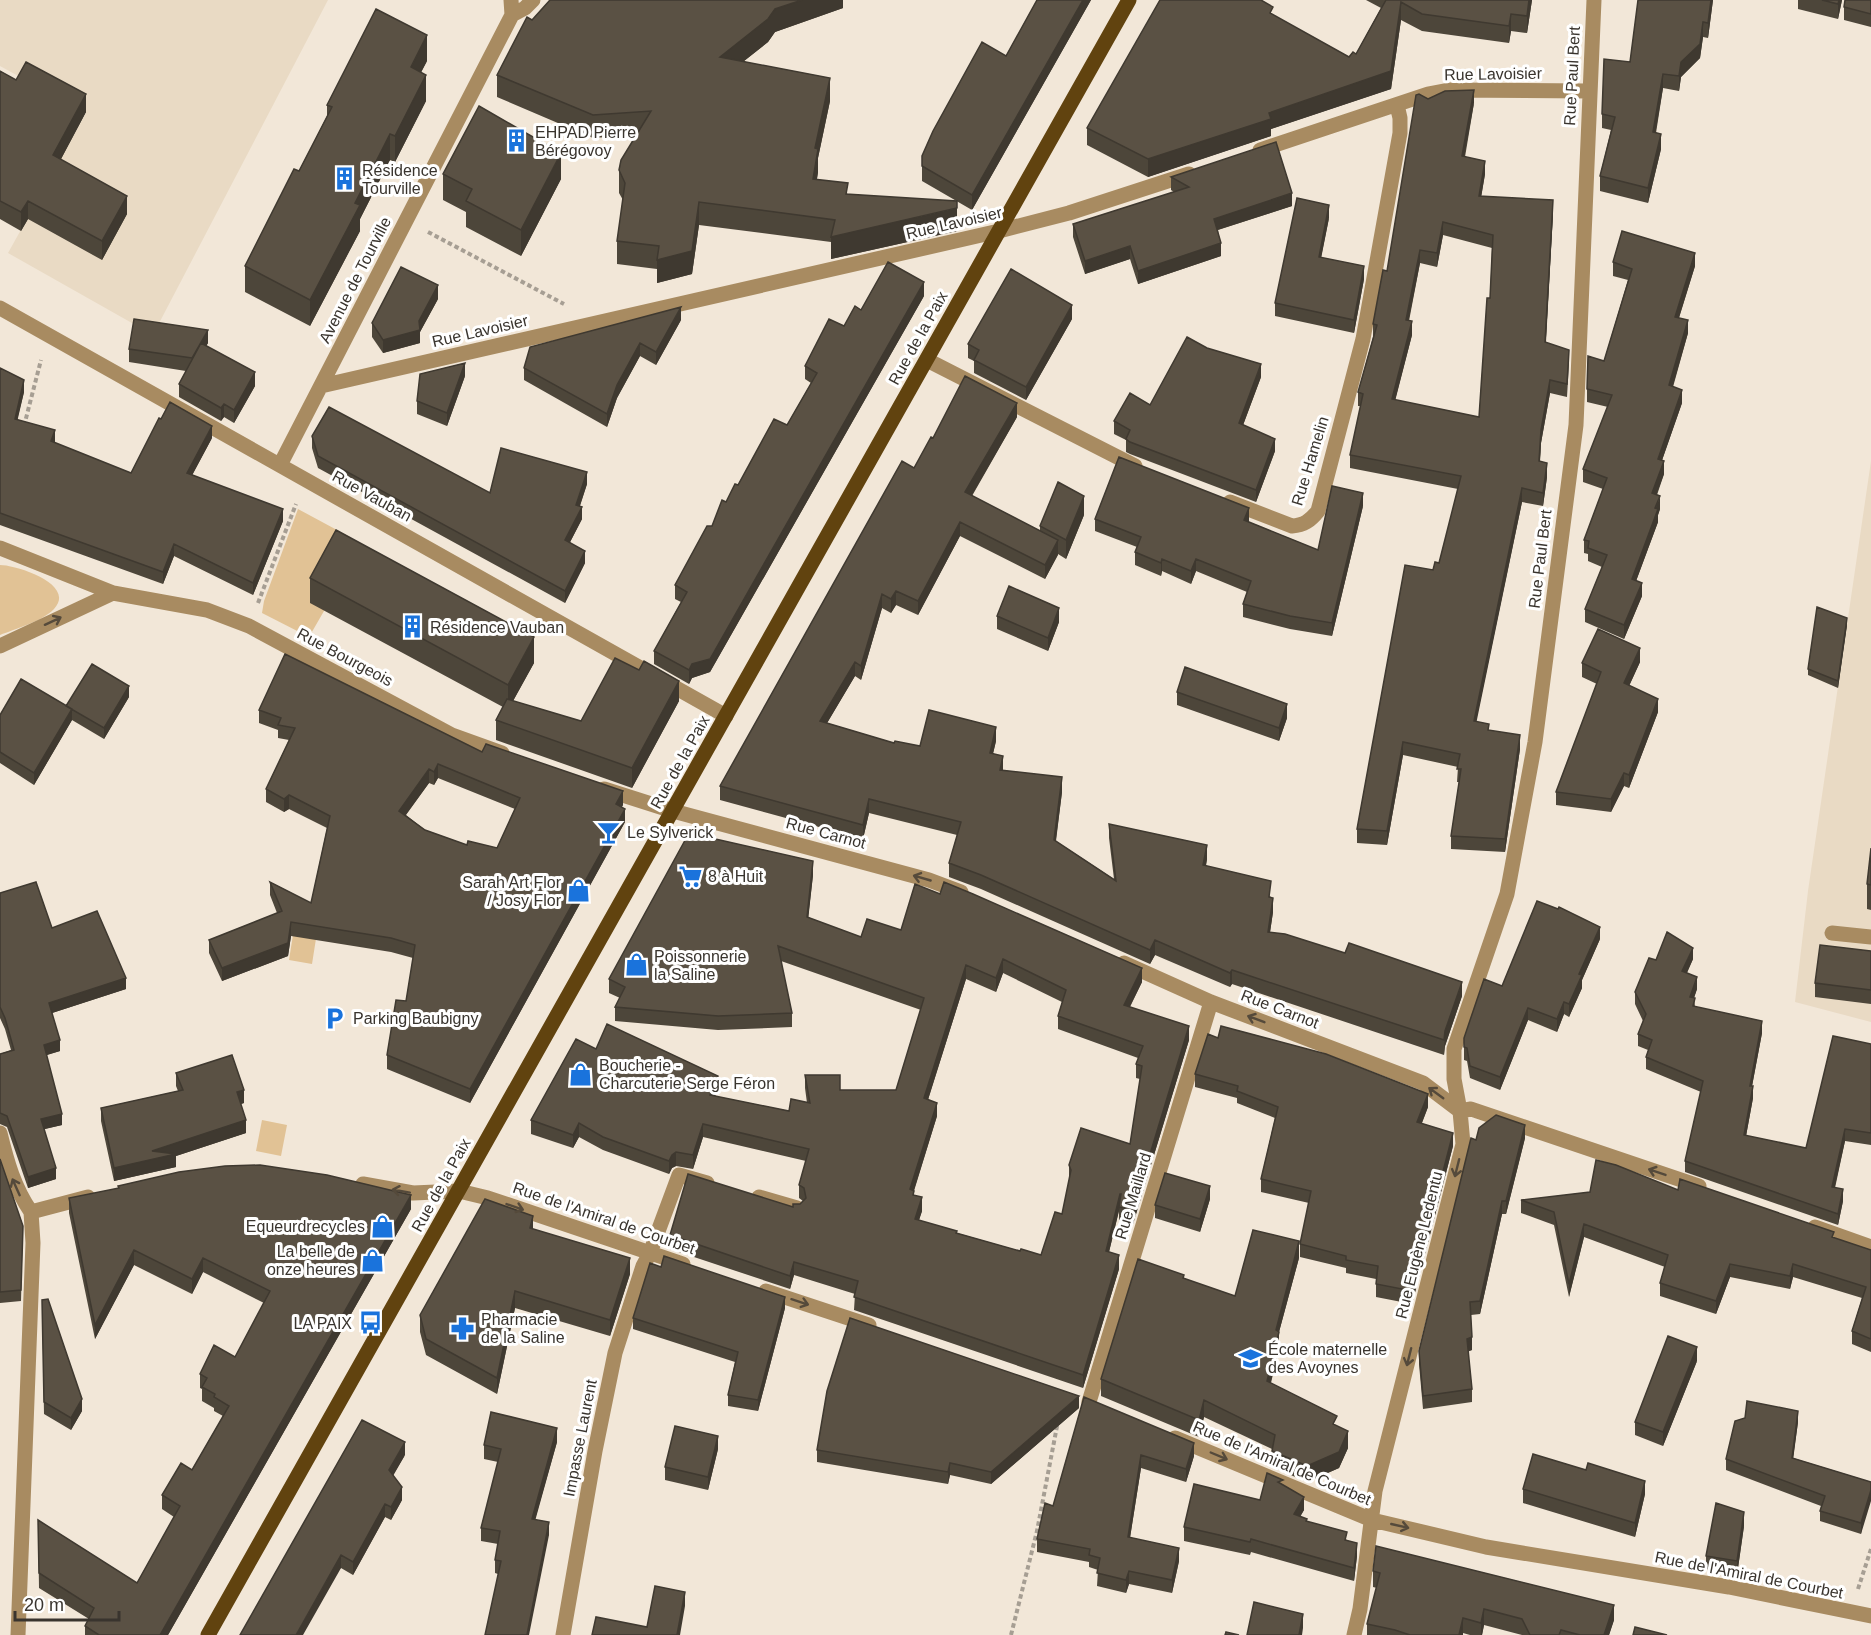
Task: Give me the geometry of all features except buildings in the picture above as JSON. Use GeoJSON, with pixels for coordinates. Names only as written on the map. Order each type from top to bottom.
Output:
{"type":"FeatureCollection","features":[{"type":"Feature","properties":{"kind":"main road","name":"Rue de la Paix"},"geometry":{"type":"LineString","coordinates":[[208,1635],[1129,0]]}},
{"type":"Feature","properties":{"kind":"street","name":"Avenue de Tourville"},"geometry":{"type":"LineString","coordinates":[[280,465],[512,7],[525,8],[533,0]]}},
{"type":"Feature","properties":{"kind":"street","name":"Rue Paul Bert"},"geometry":{"type":"LineString","coordinates":[[1460,1110],[1454,1079],[1454,1049],[1507,894],[1534,742],[1576,426],[1594,0]]}},
{"type":"Feature","properties":{"kind":"street","name":"Rue Lavoisier"},"geometry":{"type":"LineString","coordinates":[[1250,154],[1428,94],[1449,90],[1589,91]]}},
{"type":"Feature","properties":{"kind":"street","name":"Rue Hamelin"},"geometry":{"type":"LineString","coordinates":[[1215,496],[1292,526],[1302,525],[1318,511],[1364,339],[1400,133],[1397,105]]}},
{"type":"Feature","properties":{"kind":"street","name":"Rue Lavoisier"},"geometry":{"type":"LineString","coordinates":[[321,386],[999,231],[1070,213],[1205,168]]}},
{"type":"Feature","properties":{"kind":"street","name":"Rue Vauban"},"geometry":{"type":"LineString","coordinates":[[0,308],[726,716]]}},
{"type":"Feature","properties":{"kind":"street"},"geometry":{"type":"LineString","coordinates":[[927,360],[1126,463],[1148,471]]}},
{"type":"Feature","properties":{"kind":"street","name":"Rue Bourgeois"},"geometry":{"type":"LineString","coordinates":[[0,548],[113,593],[207,610],[249,626],[452,735],[517,758]]}},
{"type":"Feature","properties":{"kind":"street"},"geometry":{"type":"LineString","coordinates":[[0,646],[113,593]]}},
{"type":"Feature","properties":{"kind":"street"},"geometry":{"type":"LineString","coordinates":[[592,785],[673,811]]}},
{"type":"Feature","properties":{"kind":"street","name":"Rue Carnot"},"geometry":{"type":"LineString","coordinates":[[673,811],[929,880],[977,898]]}},
{"type":"Feature","properties":{"kind":"street"},"geometry":{"type":"LineString","coordinates":[[1832,933],[1871,938]]}},
{"type":"Feature","properties":{"kind":"street","name":"Rue Carnot"},"geometry":{"type":"LineString","coordinates":[[1115,959],[1211,1002],[1423,1083],[1460,1110],[1472,1109],[1718,1193]]}},
{"type":"Feature","properties":{"kind":"street","name":"Rue Maillard"},"geometry":{"type":"LineString","coordinates":[[1064,1391],[1094,1404],[1211,1002]]}},
{"type":"Feature","properties":{"kind":"street","name":"Rue Eugène Ledentu"},"geometry":{"type":"LineString","coordinates":[[1354,1635],[1360,1609],[1375,1491],[1463,1144],[1460,1110]]}},
{"type":"Feature","properties":{"kind":"street"},"geometry":{"type":"LineString","coordinates":[[0,1133],[10,1172],[20,1196],[31,1212],[33,1244],[18,1635]]}},
{"type":"Feature","properties":{"kind":"street","name":"Impasse Laurent"},"geometry":{"type":"LineString","coordinates":[[563,1635],[595,1451],[615,1353],[643,1266],[679,1174],[722,1187]]}},
{"type":"Feature","properties":{"kind":"street","name":"Rue de l'Amiral de Courbet"},"geometry":{"type":"LineString","coordinates":[[344,1181],[413,1193],[459,1191],[488,1198],[694,1268]]}},
{"type":"Feature","properties":{"kind":"street"},"geometry":{"type":"LineString","coordinates":[[31,1212],[107,1193]]}},
{"type":"Feature","properties":{"kind":"street"},"geometry":{"type":"LineString","coordinates":[[743,1193],[797,1208]]}},
{"type":"Feature","properties":{"kind":"street"},"geometry":{"type":"LineString","coordinates":[[1806,1224],[1871,1246]]}},
{"type":"Feature","properties":{"kind":"street"},"geometry":{"type":"LineString","coordinates":[[749,1286],[880,1329]]}},
{"type":"Feature","properties":{"kind":"street","name":"Rue de l'Amiral de Courbet"},"geometry":{"type":"LineString","coordinates":[[1164,1433],[1372,1520],[1486,1547],[1729,1587],[1871,1616]]}},
{"type":"Feature","properties":{"kind":"path"},"geometry":{"type":"LineString","coordinates":[[406,220],[599,322]]}},
{"type":"Feature","properties":{"kind":"path"},"geometry":{"type":"LineString","coordinates":[[22,434],[48,335]]}},
{"type":"Feature","properties":{"kind":"path"},"geometry":{"type":"LineString","coordinates":[[249,626],[305,479]]}},
{"type":"Feature","properties":{"kind":"path"},"geometry":{"type":"LineString","coordinates":[[1011,1635],[1037,1531],[1064,1391]]}},
{"type":"Feature","properties":{"kind":"path"},"geometry":{"type":"LineString","coordinates":[[1851,1613],[1871,1549]]}},
{"type":"Feature","properties":{"kind":"shaded area"},"geometry":{"type":"Polygon","coordinates":[[[0,0],[328,0],[156,329],[139,327],[8,253],[86,113],[0,66],[0,0]]]}},
{"type":"Feature","properties":{"kind":"shaded area"},"geometry":{"type":"Polygon","coordinates":[[[1871,461],[1871,1022],[1795,1002],[1808,891],[1871,461]]]}},
{"type":"Feature","properties":{"kind":"shaded area"},"geometry":{"type":"Polygon","coordinates":[[[298,509],[350,537],[339,557],[324,611],[309,637],[262,613],[264,601],[298,509]]]}},
{"type":"Feature","properties":{"kind":"shaded area"},"geometry":{"type":"Polygon","coordinates":[[[0,565],[18,568],[42,578],[58,592],[59,600],[54,609],[43,617],[0,635],[0,565]]]}},
{"type":"Feature","properties":{"kind":"shaded area"},"geometry":{"type":"Polygon","coordinates":[[[295,922],[318,926],[312,964],[289,960],[295,922]]]}},
{"type":"Feature","properties":{"kind":"shaded area"},"geometry":{"type":"Polygon","coordinates":[[[262,1120],[287,1125],[281,1156],[256,1151],[262,1120]]]}},
{"type":"Feature","properties":{"kind":"place","name":"EHPAD Pierre Bérégovoy"},"geometry":{"type":"Point","coordinates":[517,141]}},
{"type":"Feature","properties":{"kind":"place","name":"Résidence Tourville"},"geometry":{"type":"Point","coordinates":[344,179]}},
{"type":"Feature","properties":{"kind":"place","name":"Résidence Vauban"},"geometry":{"type":"Point","coordinates":[412,627]}},
{"type":"Feature","properties":{"kind":"place","name":"Le Sylverick"},"geometry":{"type":"Point","coordinates":[609,832]}},
{"type":"Feature","properties":{"kind":"place","name":"8 à Huit"},"geometry":{"type":"Point","coordinates":[690,876]}},
{"type":"Feature","properties":{"kind":"place","name":"Sarah Art Flor / Josy Flor"},"geometry":{"type":"Point","coordinates":[579,891]}},
{"type":"Feature","properties":{"kind":"place","name":"Poissonnerie la Saline"},"geometry":{"type":"Point","coordinates":[636,965]}},
{"type":"Feature","properties":{"kind":"place","name":"Parking Baubigny"},"geometry":{"type":"Point","coordinates":[335,1018]}},
{"type":"Feature","properties":{"kind":"place","name":"Boucherie - Charcuterie Serge Féron"},"geometry":{"type":"Point","coordinates":[581,1074]}},
{"type":"Feature","properties":{"kind":"place","name":"Equeurdrecycles"},"geometry":{"type":"Point","coordinates":[383,1226]}},
{"type":"Feature","properties":{"kind":"place","name":"La belle de onze heures"},"geometry":{"type":"Point","coordinates":[373,1260]}},
{"type":"Feature","properties":{"kind":"place","name":"LA PAIX"},"geometry":{"type":"Point","coordinates":[370,1323]}},
{"type":"Feature","properties":{"kind":"place","name":"Pharmacie de la Saline"},"geometry":{"type":"Point","coordinates":[463,1328]}},
{"type":"Feature","properties":{"kind":"place","name":"École maternelle des Avoynes"},"geometry":{"type":"Point","coordinates":[1250,1358]}}]}
